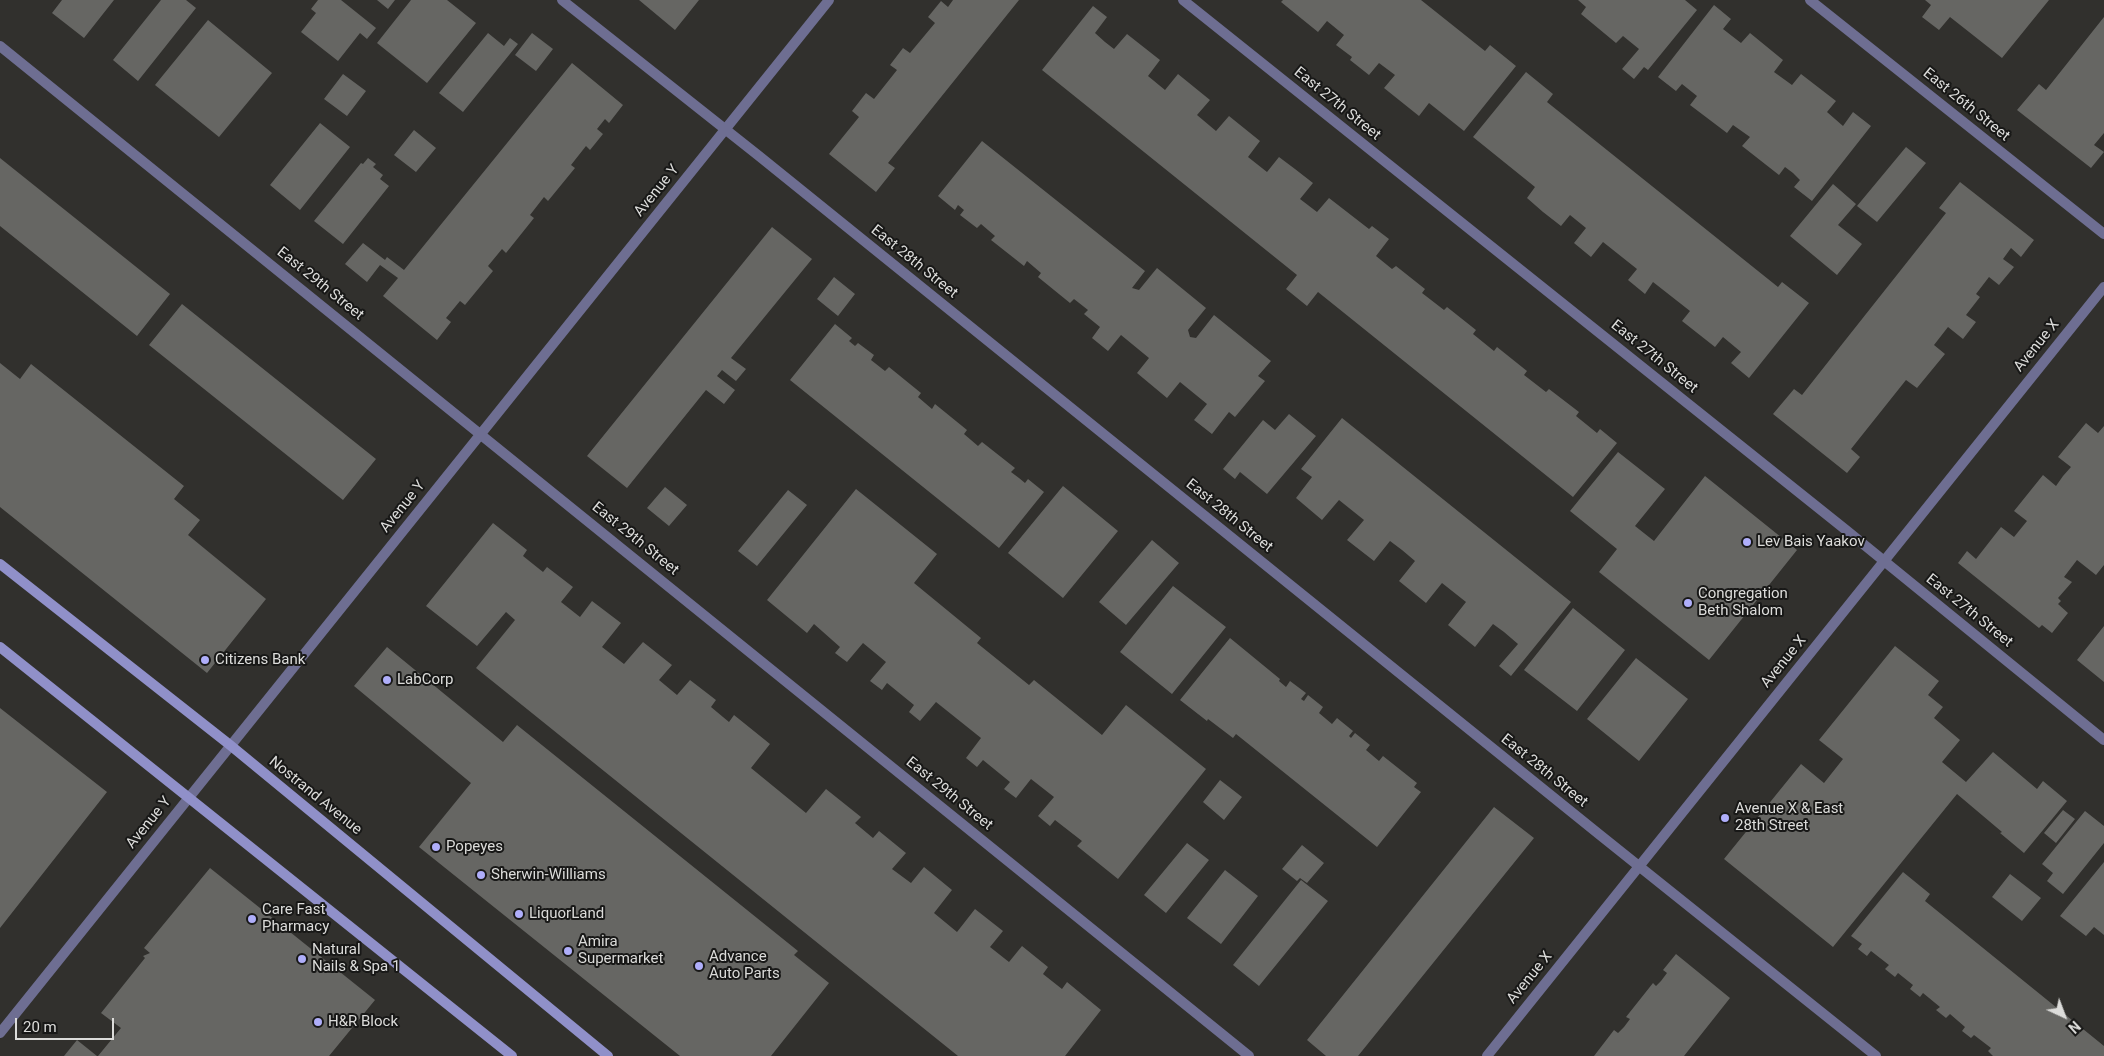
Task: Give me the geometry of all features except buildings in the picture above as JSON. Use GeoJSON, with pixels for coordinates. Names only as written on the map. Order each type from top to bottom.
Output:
{"type":"FeatureCollection","features":[{"type":"Feature","properties":{"kind":"main road","name":"Nostrand Avenue"},"geometry":{"type":"LineString","coordinates":[[0,564],[230,746],[608,1056]]}},
{"type":"Feature","properties":{"kind":"main road"},"geometry":{"type":"LineString","coordinates":[[0,647],[512,1056]]}},
{"type":"Feature","properties":{"kind":"street","name":"East 28th Street"},"geometry":{"type":"LineString","coordinates":[[562,0],[725,129],[1876,1056]]}},
{"type":"Feature","properties":{"kind":"street","name":"Avenue Y"},"geometry":{"type":"LineString","coordinates":[[0,1032],[829,0]]}},
{"type":"Feature","properties":{"kind":"street","name":"East 27th Street"},"geometry":{"type":"LineString","coordinates":[[1183,0],[1884,561],[2104,740]]}},
{"type":"Feature","properties":{"kind":"street","name":"East 26th Street"},"geometry":{"type":"LineString","coordinates":[[1810,0],[2104,234]]}},
{"type":"Feature","properties":{"kind":"street","name":"East 29th Street"},"geometry":{"type":"LineString","coordinates":[[0,46],[481,433],[1249,1056]]}},
{"type":"Feature","properties":{"kind":"street","name":"Avenue X"},"geometry":{"type":"LineString","coordinates":[[1487,1056],[2104,287]]}},
{"type":"Feature","properties":{"kind":"place","name":"Lev Bais Yaakov"},"geometry":{"type":"Point","coordinates":[1747,542]}},
{"type":"Feature","properties":{"kind":"place","name":"Congregation Beth Shalom"},"geometry":{"type":"Point","coordinates":[1688,603]}},
{"type":"Feature","properties":{"kind":"place","name":"Citizens Bank"},"geometry":{"type":"Point","coordinates":[205,660]}},
{"type":"Feature","properties":{"kind":"place","name":"LabCorp"},"geometry":{"type":"Point","coordinates":[387,680]}},
{"type":"Feature","properties":{"kind":"place","name":"Avenue X & East 28th Street"},"geometry":{"type":"Point","coordinates":[1725,818]}},
{"type":"Feature","properties":{"kind":"place","name":"Popeyes"},"geometry":{"type":"Point","coordinates":[436,847]}},
{"type":"Feature","properties":{"kind":"place","name":"Sherwin-Williams"},"geometry":{"type":"Point","coordinates":[481,875]}},
{"type":"Feature","properties":{"kind":"place","name":"LiquorLand"},"geometry":{"type":"Point","coordinates":[519,914]}},
{"type":"Feature","properties":{"kind":"place","name":"Care Fast Pharmacy"},"geometry":{"type":"Point","coordinates":[252,919]}},
{"type":"Feature","properties":{"kind":"place","name":"Amira Supermarket"},"geometry":{"type":"Point","coordinates":[568,951]}},
{"type":"Feature","properties":{"kind":"place","name":"Natural Nails & Spa 1"},"geometry":{"type":"Point","coordinates":[302,959]}},
{"type":"Feature","properties":{"kind":"place","name":"Advance Auto Parts"},"geometry":{"type":"Point","coordinates":[699,966]}},
{"type":"Feature","properties":{"kind":"place","name":"H&R Block"},"geometry":{"type":"Point","coordinates":[318,1022]}}]}
